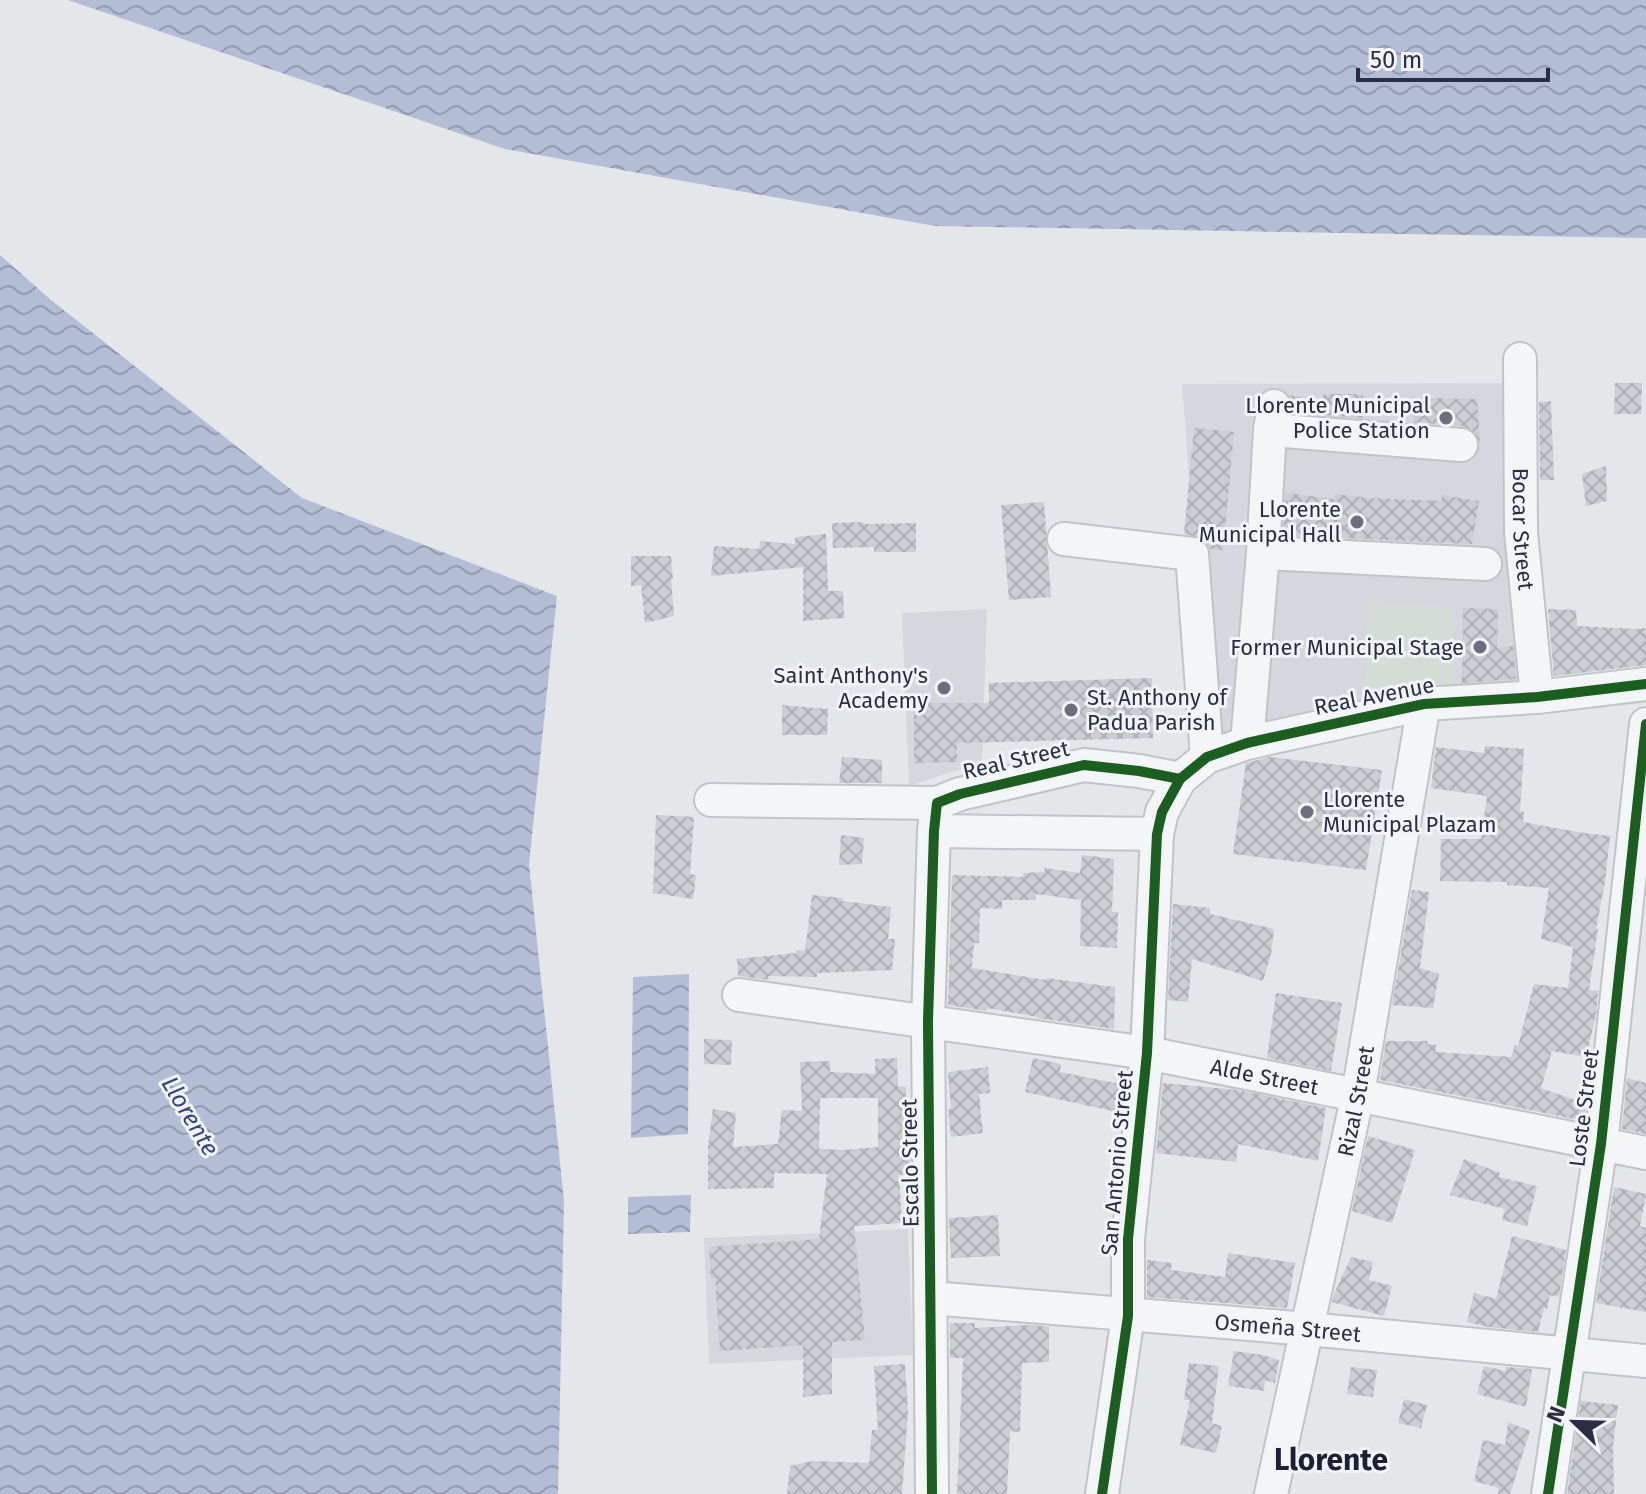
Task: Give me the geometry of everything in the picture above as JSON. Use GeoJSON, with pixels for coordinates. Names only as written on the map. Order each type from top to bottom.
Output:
{"type":"FeatureCollection","features":[{"type":"Feature","properties":{"kind":"street","name":"Bocar Street"},"geometry":{"type":"LineString","coordinates":[[1520,359],[1521,532],[1537,697]]}},
{"type":"Feature","properties":{"kind":"street"},"geometry":{"type":"LineString","coordinates":[[1247,743],[1272,418],[1461,445]]}},
{"type":"Feature","properties":{"kind":"street"},"geometry":{"type":"LineString","coordinates":[[1064,539],[1192,554],[1207,757]]}},
{"type":"Feature","properties":{"kind":"street"},"geometry":{"type":"LineString","coordinates":[[1263,553],[1485,564]]}},
{"type":"Feature","properties":{"kind":"street","name":"Real Avenue"},"geometry":{"type":"LineString","coordinates":[[1157,834],[1162,812],[1180,779],[1207,757],[1247,743],[1424,704],[1537,697],[1646,684]]}},
{"type":"Feature","properties":{"kind":"street","name":"Rizal Street"},"geometry":{"type":"LineString","coordinates":[[1271,1494],[1358,1094],[1424,704]]}},
{"type":"Feature","properties":{"kind":"street","name":"Loste Street"},"geometry":{"type":"LineString","coordinates":[[1548,1494],[1601,1144],[1646,724]]}},
{"type":"Feature","properties":{"kind":"street","name":"Real Street"},"geometry":{"type":"LineString","coordinates":[[935,817],[960,794],[1084,765],[1180,779]]}},
{"type":"Feature","properties":{"kind":"street"},"geometry":{"type":"LineString","coordinates":[[711,800],[1157,834]]}},
{"type":"Feature","properties":{"kind":"street","name":"Escalo Street"},"geometry":{"type":"LineString","coordinates":[[932,1494],[928,1021],[935,817]]}},
{"type":"Feature","properties":{"kind":"street","name":"San Antonio Street"},"geometry":{"type":"LineString","coordinates":[[1102,1494],[1128,1316],[1128,1239],[1147,1053],[1157,834]]}},
{"type":"Feature","properties":{"kind":"street","name":"Alde Street"},"geometry":{"type":"LineString","coordinates":[[739,995],[1147,1053],[1646,1153]]}},
{"type":"Feature","properties":{"kind":"street","name":"Osmeña Street"},"geometry":{"type":"LineString","coordinates":[[931,1298],[1646,1361]]}},
{"type":"Feature","properties":{"kind":"shaded area"},"geometry":{"type":"Polygon","coordinates":[[[1506,383],[1529,681],[1210,751],[1182,384],[1506,383]]]}},
{"type":"Feature","properties":{"kind":"shaded area"},"geometry":{"type":"Polygon","coordinates":[[[1368,603],[1454,608],[1455,694],[1365,691],[1368,603]]]}},
{"type":"Feature","properties":{"kind":"shaded area","name":"Saint Anthony's Academy"},"geometry":{"type":"Polygon","coordinates":[[[987,609],[982,762],[909,786],[902,613],[987,609]]]}},
{"type":"Feature","properties":{"kind":"shaded area"},"geometry":{"type":"Polygon","coordinates":[[[908,1229],[913,1355],[709,1364],[704,1238],[908,1229]]]}},
{"type":"Feature","properties":{"kind":"water"},"geometry":{"type":"Polygon","coordinates":[[[68,0],[1646,0],[1646,238],[935,226],[505,149],[68,0]]]}},
{"type":"Feature","properties":{"kind":"water"},"geometry":{"type":"Polygon","coordinates":[[[0,255],[51,300],[302,498],[557,596],[529,864],[564,1201],[558,1494],[0,1494],[0,255]]]}},
{"type":"Feature","properties":{"kind":"water"},"geometry":{"type":"Polygon","coordinates":[[[689,974],[688,1134],[631,1138],[633,977],[689,974]]]}},
{"type":"Feature","properties":{"kind":"water"},"geometry":{"type":"Polygon","coordinates":[[[691,1195],[690,1232],[628,1234],[628,1197],[691,1195]]]}},
{"type":"Feature","properties":{"kind":"building"},"geometry":{"type":"Polygon","coordinates":[[[1615,383],[1642,383],[1641,414],[1614,414],[1615,383]]]}},
{"type":"Feature","properties":{"kind":"building"},"geometry":{"type":"Polygon","coordinates":[[[1323,394],[1363,394],[1364,418],[1292,413],[1289,395],[1323,401],[1323,394]]]}},
{"type":"Feature","properties":{"kind":"building","name":"Llorente Municipal Police Station"},"geometry":{"type":"Polygon","coordinates":[[[1415,398],[1477,399],[1480,442],[1472,430],[1463,426],[1414,422],[1415,398]]]}},
{"type":"Feature","properties":{"kind":"building"},"geometry":{"type":"Polygon","coordinates":[[[1551,401],[1554,480],[1540,480],[1539,402],[1551,401]]]}},
{"type":"Feature","properties":{"kind":"building"},"geometry":{"type":"Polygon","coordinates":[[[1194,428],[1234,432],[1223,550],[1210,549],[1202,538],[1184,534],[1194,428]]]}},
{"type":"Feature","properties":{"kind":"building"},"geometry":{"type":"Polygon","coordinates":[[[1606,466],[1607,501],[1586,506],[1582,474],[1606,466]]]}},
{"type":"Feature","properties":{"kind":"building"},"geometry":{"type":"Polygon","coordinates":[[[1285,493],[1334,499],[1335,494],[1441,501],[1442,495],[1479,501],[1472,544],[1283,535],[1285,493]]]}},
{"type":"Feature","properties":{"kind":"building"},"geometry":{"type":"Polygon","coordinates":[[[1044,502],[1051,597],[1009,600],[1001,505],[1044,502]]]}},
{"type":"Feature","properties":{"kind":"building"},"geometry":{"type":"Polygon","coordinates":[[[832,523],[916,523],[916,552],[874,552],[874,547],[833,548],[832,523]]]}},
{"type":"Feature","properties":{"kind":"building"},"geometry":{"type":"Polygon","coordinates":[[[826,534],[828,591],[843,591],[844,618],[803,621],[803,567],[711,576],[714,546],[759,549],[760,541],[795,544],[795,537],[826,534]]]}},
{"type":"Feature","properties":{"kind":"building"},"geometry":{"type":"Polygon","coordinates":[[[631,556],[671,556],[674,616],[645,623],[641,585],[631,586],[631,556]]]}},
{"type":"Feature","properties":{"kind":"building","name":"Former Municipal Stage"},"geometry":{"type":"Polygon","coordinates":[[[1463,608],[1498,609],[1497,648],[1513,646],[1516,679],[1462,683],[1463,608]]]}},
{"type":"Feature","properties":{"kind":"building"},"geometry":{"type":"Polygon","coordinates":[[[1548,609],[1576,610],[1577,626],[1646,628],[1646,665],[1554,676],[1548,609]]]}},
{"type":"Feature","properties":{"kind":"building","name":"St. Anthony of Padua Parish"},"geometry":{"type":"Polygon","coordinates":[[[1152,678],[1153,738],[957,743],[957,762],[914,763],[914,703],[989,703],[989,683],[1152,678]]]}},
{"type":"Feature","properties":{"kind":"building"},"geometry":{"type":"Polygon","coordinates":[[[782,705],[828,709],[827,735],[782,735],[782,705]]]}},
{"type":"Feature","properties":{"kind":"building"},"geometry":{"type":"Polygon","coordinates":[[[1485,746],[1524,749],[1520,811],[1524,812],[1523,822],[1610,836],[1589,990],[1598,991],[1596,1015],[1586,1057],[1552,1051],[1541,1088],[1586,1104],[1584,1121],[1380,1080],[1386,1041],[1428,1041],[1427,1044],[1437,1045],[1435,1052],[1511,1057],[1515,1045],[1518,1046],[1534,984],[1568,988],[1573,947],[1541,939],[1549,888],[1507,885],[1507,882],[1440,881],[1441,839],[1481,839],[1487,796],[1431,788],[1436,747],[1484,753],[1485,746]]]}},
{"type":"Feature","properties":{"kind":"building"},"geometry":{"type":"Polygon","coordinates":[[[842,757],[882,760],[882,783],[839,783],[842,757]]]}},
{"type":"Feature","properties":{"kind":"building","name":"Llorente Municipal Plazam"},"geometry":{"type":"Polygon","coordinates":[[[1270,757],[1382,770],[1366,870],[1233,854],[1246,763],[1270,757]]]}},
{"type":"Feature","properties":{"kind":"building"},"geometry":{"type":"Polygon","coordinates":[[[656,815],[694,817],[690,874],[696,875],[693,899],[653,893],[656,815]]]}},
{"type":"Feature","properties":{"kind":"building"},"geometry":{"type":"Polygon","coordinates":[[[841,835],[864,838],[862,864],[839,865],[841,835]]]}},
{"type":"Feature","properties":{"kind":"building"},"geometry":{"type":"Polygon","coordinates":[[[1082,855],[1114,859],[1112,912],[1118,912],[1117,948],[1080,946],[1081,900],[1036,894],[1036,900],[1002,900],[1002,909],[980,908],[979,943],[974,943],[972,968],[1115,987],[1114,1029],[987,1008],[987,1011],[948,1005],[952,875],[1023,877],[1023,873],[1044,872],[1045,868],[1080,873],[1082,855]]]}},
{"type":"Feature","properties":{"kind":"building"},"geometry":{"type":"Polygon","coordinates":[[[1412,890],[1429,892],[1420,968],[1439,974],[1433,1008],[1392,1005],[1412,890]]]}},
{"type":"Feature","properties":{"kind":"building"},"geometry":{"type":"Polygon","coordinates":[[[812,895],[891,907],[888,939],[895,939],[892,970],[817,973],[817,977],[768,976],[769,980],[738,976],[737,959],[805,951],[812,895]]]}},
{"type":"Feature","properties":{"kind":"building"},"geometry":{"type":"Polygon","coordinates":[[[1173,904],[1210,908],[1210,914],[1274,929],[1271,955],[1263,981],[1192,959],[1188,1002],[1168,1000],[1173,904]]]}},
{"type":"Feature","properties":{"kind":"building"},"geometry":{"type":"Polygon","coordinates":[[[1276,993],[1342,1003],[1331,1071],[1267,1058],[1276,993]]]}},
{"type":"Feature","properties":{"kind":"building"},"geometry":{"type":"Polygon","coordinates":[[[704,1039],[732,1040],[731,1065],[704,1064],[704,1039]]]}},
{"type":"Feature","properties":{"kind":"building"},"geometry":{"type":"Polygon","coordinates":[[[897,1058],[898,1087],[906,1087],[905,1145],[910,1144],[910,1174],[899,1175],[902,1223],[854,1226],[865,1340],[832,1342],[832,1394],[803,1397],[803,1345],[720,1351],[715,1278],[711,1279],[709,1247],[819,1239],[827,1174],[774,1173],[774,1188],[708,1189],[708,1146],[713,1109],[736,1113],[733,1147],[778,1144],[782,1110],[802,1111],[800,1062],[830,1061],[830,1072],[875,1074],[875,1059],[897,1058]],[[820,1098],[819,1149],[878,1147],[878,1098],[820,1098]]]}},
{"type":"Feature","properties":{"kind":"building"},"geometry":{"type":"Polygon","coordinates":[[[1033,1058],[1061,1064],[1060,1072],[1125,1085],[1122,1113],[1025,1092],[1033,1058]]]}},
{"type":"Feature","properties":{"kind":"building"},"geometry":{"type":"Polygon","coordinates":[[[988,1067],[990,1093],[979,1094],[983,1133],[951,1137],[948,1072],[988,1067]]]}},
{"type":"Feature","properties":{"kind":"building"},"geometry":{"type":"Polygon","coordinates":[[[1627,1078],[1646,1083],[1646,1134],[1622,1129],[1627,1078]]]}},
{"type":"Feature","properties":{"kind":"building"},"geometry":{"type":"Polygon","coordinates":[[[1163,1083],[1237,1090],[1326,1108],[1318,1161],[1238,1144],[1236,1162],[1156,1153],[1163,1083]]]}},
{"type":"Feature","properties":{"kind":"building"},"geometry":{"type":"Polygon","coordinates":[[[1368,1136],[1415,1150],[1392,1223],[1352,1211],[1368,1136]]]}},
{"type":"Feature","properties":{"kind":"building"},"geometry":{"type":"Polygon","coordinates":[[[1464,1159],[1500,1173],[1499,1177],[1537,1186],[1527,1226],[1502,1220],[1505,1209],[1450,1195],[1464,1159]]]}},
{"type":"Feature","properties":{"kind":"building"},"geometry":{"type":"Polygon","coordinates":[[[1614,1187],[1646,1194],[1640,1226],[1646,1228],[1646,1312],[1596,1303],[1614,1187]]]}},
{"type":"Feature","properties":{"kind":"building"},"geometry":{"type":"Polygon","coordinates":[[[998,1215],[1000,1256],[951,1258],[949,1218],[998,1215]]]}},
{"type":"Feature","properties":{"kind":"building"},"geometry":{"type":"Polygon","coordinates":[[[1512,1236],[1566,1250],[1559,1297],[1550,1295],[1538,1332],[1467,1322],[1474,1293],[1496,1299],[1512,1236]]]}},
{"type":"Feature","properties":{"kind":"building"},"geometry":{"type":"Polygon","coordinates":[[[1228,1253],[1295,1263],[1287,1308],[1147,1297],[1147,1260],[1172,1263],[1171,1270],[1225,1277],[1228,1253]]]}},
{"type":"Feature","properties":{"kind":"building"},"geometry":{"type":"Polygon","coordinates":[[[1351,1257],[1373,1262],[1369,1280],[1392,1286],[1384,1316],[1332,1302],[1351,1257]]]}},
{"type":"Feature","properties":{"kind":"building"},"geometry":{"type":"Polygon","coordinates":[[[950,1323],[975,1323],[975,1328],[1049,1327],[1049,1362],[1022,1363],[1020,1432],[1010,1431],[1007,1494],[957,1494],[963,1358],[950,1358],[950,1323]]]}},
{"type":"Feature","properties":{"kind":"building"},"geometry":{"type":"Polygon","coordinates":[[[1234,1351],[1279,1360],[1275,1383],[1265,1380],[1264,1391],[1228,1386],[1234,1351]]]}},
{"type":"Feature","properties":{"kind":"building"},"geometry":{"type":"Polygon","coordinates":[[[1189,1363],[1219,1366],[1212,1423],[1222,1426],[1216,1453],[1180,1445],[1190,1400],[1184,1400],[1189,1363]]]}},
{"type":"Feature","properties":{"kind":"building"},"geometry":{"type":"Polygon","coordinates":[[[905,1364],[908,1411],[902,1494],[787,1494],[790,1466],[813,1461],[869,1463],[872,1430],[878,1430],[874,1366],[905,1364]]]}},
{"type":"Feature","properties":{"kind":"building"},"geometry":{"type":"Polygon","coordinates":[[[1484,1366],[1505,1371],[1506,1367],[1532,1369],[1526,1407],[1477,1394],[1484,1366]]]}},
{"type":"Feature","properties":{"kind":"building"},"geometry":{"type":"Polygon","coordinates":[[[1351,1367],[1377,1370],[1373,1397],[1347,1394],[1351,1367]]]}},
{"type":"Feature","properties":{"kind":"building"},"geometry":{"type":"Polygon","coordinates":[[[1404,1399],[1427,1405],[1421,1428],[1398,1423],[1404,1399]]]}},
{"type":"Feature","properties":{"kind":"building"},"geometry":{"type":"Polygon","coordinates":[[[1581,1401],[1618,1405],[1613,1446],[1614,1494],[1567,1494],[1581,1401]]]}},
{"type":"Feature","properties":{"kind":"building"},"geometry":{"type":"Polygon","coordinates":[[[1508,1422],[1530,1431],[1510,1494],[1498,1494],[1499,1488],[1474,1481],[1483,1440],[1505,1445],[1508,1422]]]}},
{"type":"Feature","properties":{"kind":"cycle path"},"geometry":{"type":"LineString","coordinates":[[1102,1494],[1128,1316],[1128,1239],[1147,1053],[1157,834],[1162,812],[1180,779],[1207,757],[1247,743],[1424,704],[1537,697],[1646,684]]}},
{"type":"Feature","properties":{"kind":"cycle path"},"geometry":{"type":"LineString","coordinates":[[1548,1494],[1601,1144],[1646,724]]}},
{"type":"Feature","properties":{"kind":"cycle path"},"geometry":{"type":"LineString","coordinates":[[932,1494],[928,1021],[937,803],[960,794],[1084,765],[1180,779]]}},
{"type":"Feature","properties":{"kind":"place","name":"Llorente Municipal Police Station"},"geometry":{"type":"Point","coordinates":[1446,418]}},
{"type":"Feature","properties":{"kind":"place","name":"Llorente Municipal Hall"},"geometry":{"type":"Point","coordinates":[1357,522]}},
{"type":"Feature","properties":{"kind":"place","name":"Former Municipal Stage"},"geometry":{"type":"Point","coordinates":[1480,647]}},
{"type":"Feature","properties":{"kind":"place","name":"Saint Anthony's Academy"},"geometry":{"type":"Point","coordinates":[944,688]}},
{"type":"Feature","properties":{"kind":"place","name":"St. Anthony of Padua Parish"},"geometry":{"type":"Point","coordinates":[1071,710]}},
{"type":"Feature","properties":{"kind":"place","name":"Llorente Municipal Plazam"},"geometry":{"type":"Point","coordinates":[1307,812]}},
{"type":"Feature","properties":{"kind":"district","name":"Llorente"},"geometry":{"type":"Point","coordinates":[1331,1460]}}]}
